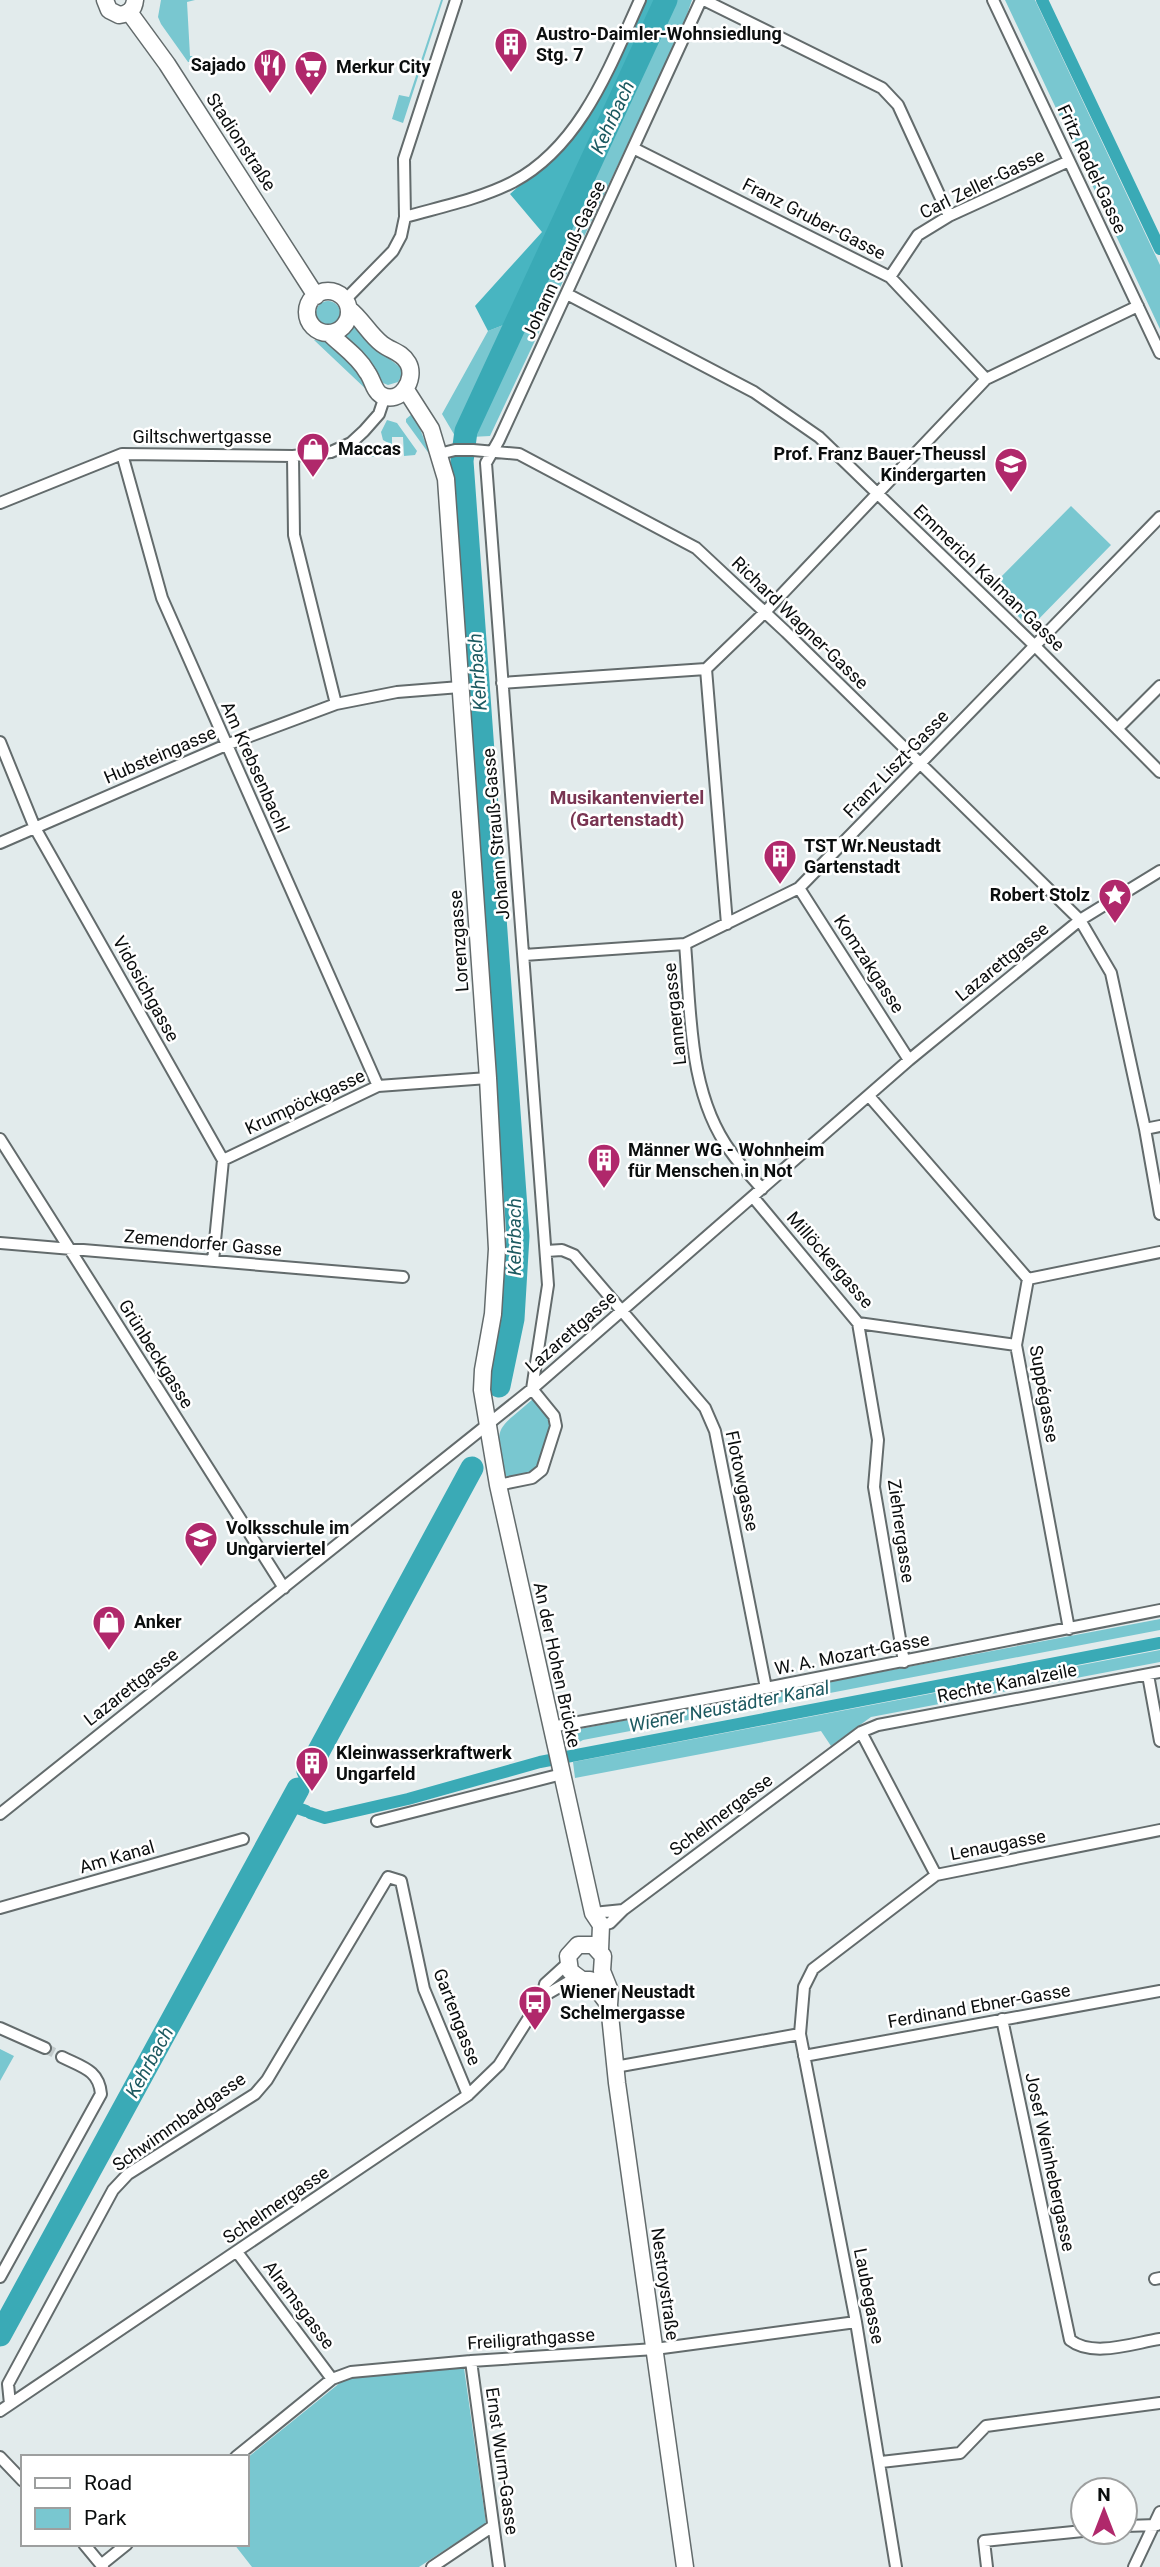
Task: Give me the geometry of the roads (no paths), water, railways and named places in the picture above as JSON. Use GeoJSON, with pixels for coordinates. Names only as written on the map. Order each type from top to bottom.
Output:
{"type":"FeatureCollection","features":[{"type":"Feature","properties":{"kind":"street"},"geometry":{"type":"LineString","coordinates":[[105,0],[108,8],[119,15],[132,6]]}},
{"type":"Feature","properties":{"kind":"street"},"geometry":{"type":"LineString","coordinates":[[329,333],[358,360],[379,394],[396,395],[406,390],[412,377],[409,365],[401,354],[382,344],[347,304],[331,292],[316,296],[308,307],[309,322],[321,332],[338,331],[345,325],[348,317],[347,304],[393,251],[401,236],[405,217],[404,159],[456,0]]}},
{"type":"Feature","properties":{"kind":"street"},"geometry":{"type":"LineString","coordinates":[[405,217],[485,194],[511,183],[528,173],[561,143],[583,118],[640,0]]}},
{"type":"Feature","properties":{"kind":"street"},"geometry":{"type":"LineString","coordinates":[[702,0],[726,5],[882,88],[898,105],[948,216]]}},
{"type":"Feature","properties":{"kind":"street","name":"Johann Strauß-Gasse"},"geometry":{"type":"LineString","coordinates":[[532,1389],[548,1285],[486,463],[635,149],[702,0]]}},
{"type":"Feature","properties":{"kind":"street","name":"Fritz Radel-Gasse"},"geometry":{"type":"LineString","coordinates":[[993,0],[1160,353]]}},
{"type":"Feature","properties":{"kind":"street","name":"Stadionstraße"},"geometry":{"type":"LineString","coordinates":[[132,6],[316,296]]}},
{"type":"Feature","properties":{"kind":"street","name":"Franz Gruber-Gasse"},"geometry":{"type":"LineString","coordinates":[[635,149],[890,277],[986,379]]}},
{"type":"Feature","properties":{"kind":"street","name":"Carl Zeller-Gasse"},"geometry":{"type":"LineString","coordinates":[[890,277],[918,234],[948,216],[1069,160]]}},
{"type":"Feature","properties":{"kind":"street","name":"Emmerich Kalman-Gasse"},"geometry":{"type":"LineString","coordinates":[[567,294],[754,392],[819,437],[1034,645],[1160,772]]}},
{"type":"Feature","properties":{"kind":"street"},"geometry":{"type":"LineString","coordinates":[[502,683],[706,669],[765,612],[986,379],[1138,306]]}},
{"type":"Feature","properties":{"kind":"street"},"geometry":{"type":"LineString","coordinates":[[406,390],[447,452]]}},
{"type":"Feature","properties":{"kind":"street","name":"Giltschwertgasse"},"geometry":{"type":"LineString","coordinates":[[0,503],[122,454],[293,456],[331,452],[351,443],[379,414],[385,396]]}},
{"type":"Feature","properties":{"kind":"street","name":"Richard Wagner-Gasse"},"geometry":{"type":"LineString","coordinates":[[447,452],[473,450],[519,454],[696,548],[1080,920],[1111,973],[1160,1214]]}},
{"type":"Feature","properties":{"kind":"street","name":"Lorenzgasse"},"geometry":{"type":"LineString","coordinates":[[447,452],[446,479],[488,1078],[497,1249],[493,1314],[483,1370],[482,1390],[487,1425]]}},
{"type":"Feature","properties":{"kind":"street","name":"Am Krebsenbachl"},"geometry":{"type":"LineString","coordinates":[[122,454],[162,598],[378,1086]]}},
{"type":"Feature","properties":{"kind":"street"},"geometry":{"type":"LineString","coordinates":[[293,456],[294,536],[336,704]]}},
{"type":"Feature","properties":{"kind":"street","name":"Franz Liszt-Gasse"},"geometry":{"type":"LineString","coordinates":[[524,955],[685,944],[799,888],[1160,517]]}},
{"type":"Feature","properties":{"kind":"street"},"geometry":{"type":"LineString","coordinates":[[706,669],[727,924]]}},
{"type":"Feature","properties":{"kind":"street"},"geometry":{"type":"LineString","coordinates":[[1118,729],[1160,686]]}},
{"type":"Feature","properties":{"kind":"street","name":"Hubsteingasse"},"geometry":{"type":"LineString","coordinates":[[0,843],[226,745],[336,704],[397,692],[460,687]]}},
{"type":"Feature","properties":{"kind":"street","name":"Vidosichgasse"},"geometry":{"type":"LineString","coordinates":[[0,742],[35,828],[223,1160]]}},
{"type":"Feature","properties":{"kind":"street","name":"Lazarettgasse"},"geometry":{"type":"LineString","coordinates":[[0,1814],[532,1389],[909,1060],[1080,920],[1160,871]]}},
{"type":"Feature","properties":{"kind":"street","name":"Komzakgasse"},"geometry":{"type":"LineString","coordinates":[[799,888],[909,1060]]}},
{"type":"Feature","properties":{"kind":"street","name":"Lannergasse"},"geometry":{"type":"LineString","coordinates":[[685,944],[695,1059],[707,1108],[729,1151],[762,1189]]}},
{"type":"Feature","properties":{"kind":"street","name":"Krumpöckgasse"},"geometry":{"type":"LineString","coordinates":[[223,1160],[378,1086],[488,1078]]}},
{"type":"Feature","properties":{"kind":"street"},"geometry":{"type":"LineString","coordinates":[[869,1096],[1028,1279],[1160,1252]]}},
{"type":"Feature","properties":{"kind":"street"},"geometry":{"type":"LineString","coordinates":[[1144,1129],[1160,1126]]}},
{"type":"Feature","properties":{"kind":"street","name":"Grünbeckgasse"},"geometry":{"type":"LineString","coordinates":[[0,1139],[284,1588]]}},
{"type":"Feature","properties":{"kind":"street"},"geometry":{"type":"LineString","coordinates":[[213,1261],[223,1160]]}},
{"type":"Feature","properties":{"kind":"street","name":"Millöckergasse"},"geometry":{"type":"LineString","coordinates":[[753,1197],[858,1323],[1016,1345]]}},
{"type":"Feature","properties":{"kind":"street","name":"Zemendorfer Gasse"},"geometry":{"type":"LineString","coordinates":[[0,1243],[403,1277]]}},
{"type":"Feature","properties":{"kind":"street"},"geometry":{"type":"LineString","coordinates":[[546,1251],[562,1250],[574,1255],[621,1312]]}},
{"type":"Feature","properties":{"kind":"street","name":"Suppégasse"},"geometry":{"type":"LineString","coordinates":[[1028,1279],[1016,1345],[1069,1629]]}},
{"type":"Feature","properties":{"kind":"street","name":"Flotowgasse"},"geometry":{"type":"LineString","coordinates":[[621,1312],[705,1408],[715,1431],[766,1688]]}},
{"type":"Feature","properties":{"kind":"street","name":"Ziehrergasse"},"geometry":{"type":"LineString","coordinates":[[858,1323],[878,1440],[874,1488],[904,1662]]}},
{"type":"Feature","properties":{"kind":"street"},"geometry":{"type":"LineString","coordinates":[[498,1485],[532,1478],[542,1470],[556,1426],[554,1416],[532,1389]]}},
{"type":"Feature","properties":{"kind":"street","name":"An der Hohen Brücke"},"geometry":{"type":"LineString","coordinates":[[487,1425],[552,1732],[597,1919],[593,1947]]}},
{"type":"Feature","properties":{"kind":"street","name":"W. A. Mozart-Gasse"},"geometry":{"type":"LineString","coordinates":[[552,1732],[1160,1610]]}},
{"type":"Feature","properties":{"kind":"street","name":"Rechte Kanalzeile"},"geometry":{"type":"LineString","coordinates":[[861,1732],[878,1725],[1160,1672]]}},
{"type":"Feature","properties":{"kind":"street"},"geometry":{"type":"LineString","coordinates":[[1148,1675],[1160,1741]]}},
{"type":"Feature","properties":{"kind":"street"},"geometry":{"type":"LineString","coordinates":[[861,1732],[936,1875]]}},
{"type":"Feature","properties":{"kind":"street","name":"Schelmergasse"},"geometry":{"type":"LineString","coordinates":[[597,1919],[623,1910],[861,1732]]}},
{"type":"Feature","properties":{"kind":"street"},"geometry":{"type":"LineString","coordinates":[[377,1821],[561,1772]]}},
{"type":"Feature","properties":{"kind":"street","name":"Lenaugasse"},"geometry":{"type":"LineString","coordinates":[[800,2034],[804,1986],[813,1969],[936,1875],[1160,1830]]}},
{"type":"Feature","properties":{"kind":"street","name":"Am Kanal"},"geometry":{"type":"LineString","coordinates":[[0,1908],[243,1839]]}},
{"type":"Feature","properties":{"kind":"street","name":"Gartengasse"},"geometry":{"type":"LineString","coordinates":[[388,1877],[401,1881],[424,1989],[468,2095]]}},
{"type":"Feature","properties":{"kind":"street","name":"Schwimmbadgasse"},"geometry":{"type":"LineString","coordinates":[[10,2404],[8,2384],[113,2190],[128,2174],[255,2094],[267,2080],[388,1877]]}},
{"type":"Feature","properties":{"kind":"street"},"geometry":{"type":"LineString","coordinates":[[584,1973],[572,1949],[593,1947]]}},
{"type":"Feature","properties":{"kind":"street","name":"Nestroystraße"},"geometry":{"type":"LineString","coordinates":[[593,1947],[604,1963],[584,1973],[610,1991],[615,2067],[684,2567]]}},
{"type":"Feature","properties":{"kind":"street","name":"Schelmergasse"},"geometry":{"type":"LineString","coordinates":[[0,2411],[468,2095],[499,2065],[542,1997],[545,1984],[584,1973]]}},
{"type":"Feature","properties":{"kind":"street","name":"Ferdinand Ebner-Gasse"},"geometry":{"type":"LineString","coordinates":[[804,2056],[1160,1991]]}},
{"type":"Feature","properties":{"kind":"street","name":"Josef Weinhebergasse"},"geometry":{"type":"LineString","coordinates":[[1002,2019],[1070,2340],[1079,2347],[1093,2349],[1160,2339]]}},
{"type":"Feature","properties":{"kind":"street"},"geometry":{"type":"LineString","coordinates":[[0,2028],[45,2048]]}},
{"type":"Feature","properties":{"kind":"street"},"geometry":{"type":"LineString","coordinates":[[615,2067],[800,2034]]}},
{"type":"Feature","properties":{"kind":"street","name":"Laubegasse"},"geometry":{"type":"LineString","coordinates":[[800,2034],[856,2322],[881,2462],[896,2567]]}},
{"type":"Feature","properties":{"kind":"street"},"geometry":{"type":"LineString","coordinates":[[0,2277],[101,2094],[100,2082],[94,2073],[62,2057]]}},
{"type":"Feature","properties":{"kind":"street","name":"Alramsgasse"},"geometry":{"type":"LineString","coordinates":[[237,2252],[332,2379]]}},
{"type":"Feature","properties":{"kind":"street","name":"Freiligrathgasse"},"geometry":{"type":"LineString","coordinates":[[238,2455],[332,2379],[351,2372],[654,2349],[856,2322]]}},
{"type":"Feature","properties":{"kind":"street","name":"Ernst Wurm-Gasse"},"geometry":{"type":"LineString","coordinates":[[471,2361],[499,2567]]}},
{"type":"Feature","properties":{"kind":"street"},"geometry":{"type":"LineString","coordinates":[[881,2462],[960,2453],[986,2426],[1160,2403]]}},
{"type":"Feature","properties":{"kind":"street"},"geometry":{"type":"LineString","coordinates":[[0,2457],[21,2479]]}},
{"type":"Feature","properties":{"kind":"street"},"geometry":{"type":"LineString","coordinates":[[1134,2567],[1157,2525],[1160,2512]]}},
{"type":"Feature","properties":{"kind":"street"},"geometry":{"type":"LineString","coordinates":[[1139,2526],[1157,2525]]}},
{"type":"Feature","properties":{"kind":"street"},"geometry":{"type":"LineString","coordinates":[[432,2567],[493,2526]]}},
{"type":"Feature","properties":{"kind":"street"},"geometry":{"type":"LineString","coordinates":[[987,2567],[984,2541],[1069,2532]]}},
{"type":"Feature","properties":{"kind":"street"},"geometry":{"type":"LineString","coordinates":[[86,2546],[102,2566],[125,2546]]}},
{"type":"Feature","properties":{"kind":"waterway","name":"Kehrbach"},"geometry":{"type":"LineString","coordinates":[[499,1386],[513,1319],[518,1236],[462,461],[466,431],[666,0]]}},
{"type":"Feature","properties":{"kind":"waterway","name":"Wiener Neustädter Kanal"},"geometry":{"type":"LineString","coordinates":[[1042,0],[1160,249]]}},
{"type":"Feature","properties":{"kind":"waterway","name":"Kehrbach"},"geometry":{"type":"LineString","coordinates":[[308,1771],[472,1468]]}},
{"type":"Feature","properties":{"kind":"waterway","name":"Wiener Neustädter Kanal"},"geometry":{"type":"LineString","coordinates":[[310,1813],[325,1818],[408,1799],[540,1762],[1160,1643]]}},
{"type":"Feature","properties":{"kind":"waterway","name":"Kehrbach"},"geometry":{"type":"LineString","coordinates":[[0,2335],[298,1789]]}},
{"type":"Feature","properties":{"kind":"waterway","name":"Wiener Neustädter Kanal"},"geometry":{"type":"LineString","coordinates":[[289,1805],[306,1811]]}},
{"type":"Feature","properties":{"kind":"tunnel"},"geometry":{"type":"LineString","coordinates":[[45,2048],[62,2057]]}},
{"type":"Feature","properties":{"kind":"place","name":"Austro-Daimler-Wohnsiedlung Stg. 7"},"geometry":{"type":"Point","coordinates":[511,74]}},
{"type":"Feature","properties":{"kind":"place","name":"Sajado"},"geometry":{"type":"Point","coordinates":[270,95]}},
{"type":"Feature","properties":{"kind":"place","name":"Merkur City"},"geometry":{"type":"Point","coordinates":[311,97]}},
{"type":"Feature","properties":{"kind":"place","name":"Maccas"},"geometry":{"type":"Point","coordinates":[313,479]}},
{"type":"Feature","properties":{"kind":"place","name":"Prof. Franz Bauer-Theussl Kindergarten"},"geometry":{"type":"Point","coordinates":[1011,494]}},
{"type":"Feature","properties":{"kind":"place","name":"TST Wr.Neustadt Gartenstadt"},"geometry":{"type":"Point","coordinates":[780,886]}},
{"type":"Feature","properties":{"kind":"place","name":"Robert Stolz"},"geometry":{"type":"Point","coordinates":[1115,925]}},
{"type":"Feature","properties":{"kind":"place","name":"Männer WG - Wohnheim für Menschen in Not"},"geometry":{"type":"Point","coordinates":[604,1190]}},
{"type":"Feature","properties":{"kind":"place","name":"Volksschule im Ungarviertel"},"geometry":{"type":"Point","coordinates":[201,1568]}},
{"type":"Feature","properties":{"kind":"place","name":"Anker"},"geometry":{"type":"Point","coordinates":[109,1652]}},
{"type":"Feature","properties":{"kind":"place","name":"Kleinwasserkraftwerk Ungarfeld"},"geometry":{"type":"Point","coordinates":[312,1793]}},
{"type":"Feature","properties":{"kind":"place","name":"Wiener Neustadt Schelmergasse"},"geometry":{"type":"Point","coordinates":[535,2032]}},
{"type":"Feature","properties":{"kind":"district","name":"Musikantenviertel (Gartenstadt)"},"geometry":{"type":"Point","coordinates":[627,808]}}]}
